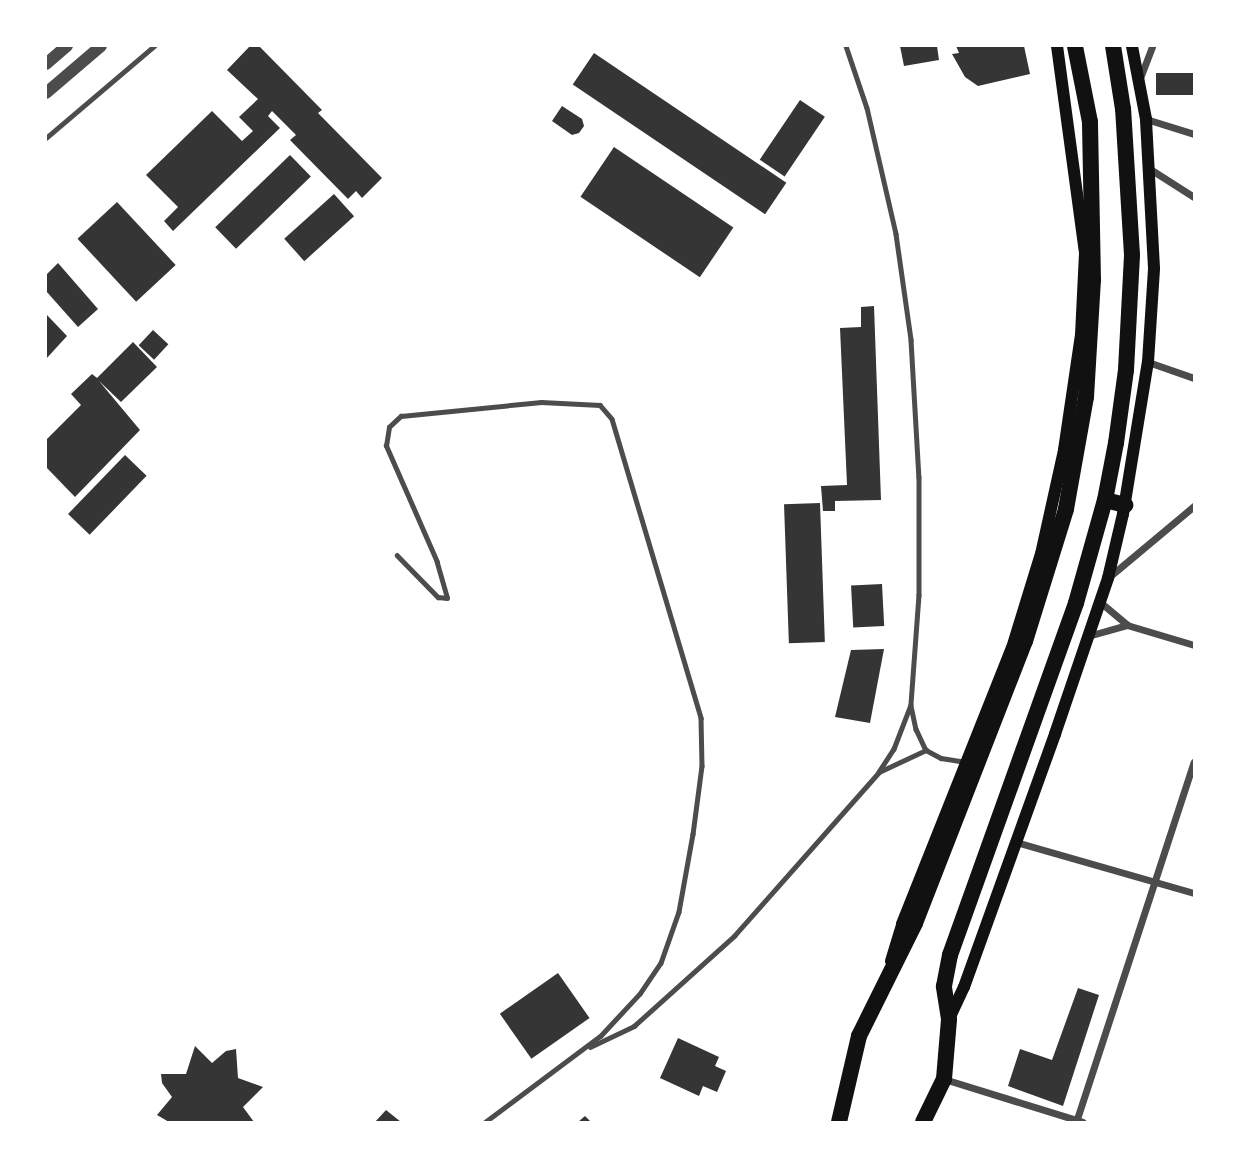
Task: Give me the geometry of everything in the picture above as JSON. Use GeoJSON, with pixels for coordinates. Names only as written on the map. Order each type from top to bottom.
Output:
{"type":"FeatureCollection","features":[{"type":"Feature","properties":{"kind":"highway"},"geometry":{"type":"LineString","coordinates":[[839,1122],[856,1046],[905,948],[1025,641],[1066,509],[1075,468],[1086,397],[1093,280],[1090,122],[1075,46]]}},
{"type":"Feature","properties":{"kind":"highway"},"geometry":{"type":"LineString","coordinates":[[923,1122],[944,1079],[949,1019],[944,986],[950,955],[1076,603],[1105,500],[1122,405],[1132,255],[1125,133],[1113,46]]}},
{"type":"Feature","properties":{"kind":"highway"},"geometry":{"type":"LineString","coordinates":[[1105,500],[1125,505]]}},
{"type":"Feature","properties":{"kind":"main road"},"geometry":{"type":"LineString","coordinates":[[883,991],[902,924],[1012,648],[1041,554],[1064,450],[1081,335],[1085,253],[1057,46]]}},
{"type":"Feature","properties":{"kind":"main road"},"geometry":{"type":"LineString","coordinates":[[949,1019],[967,979],[1100,603],[1125,505],[1148,362],[1154,268],[1146,119],[1132,46]]}},
{"type":"Feature","properties":{"kind":"street"},"geometry":{"type":"LineString","coordinates":[[46,64],[67,46]]}},
{"type":"Feature","properties":{"kind":"street"},"geometry":{"type":"LineString","coordinates":[[46,93],[102,46]]}},
{"type":"Feature","properties":{"kind":"street"},"geometry":{"type":"LineString","coordinates":[[1140,78],[1152,46]]}},
{"type":"Feature","properties":{"kind":"street"},"geometry":{"type":"LineString","coordinates":[[1146,119],[1195,134]]}},
{"type":"Feature","properties":{"kind":"street"},"geometry":{"type":"LineString","coordinates":[[1150,169],[1195,197]]}},
{"type":"Feature","properties":{"kind":"street"},"geometry":{"type":"LineString","coordinates":[[1148,362],[1195,378]]}},
{"type":"Feature","properties":{"kind":"street"},"geometry":{"type":"LineString","coordinates":[[1108,578],[1195,506]]}},
{"type":"Feature","properties":{"kind":"street"},"geometry":{"type":"LineString","coordinates":[[1100,603],[1127,625],[1195,645]]}},
{"type":"Feature","properties":{"kind":"street"},"geometry":{"type":"LineString","coordinates":[[1088,636],[1127,625]]}},
{"type":"Feature","properties":{"kind":"street"},"geometry":{"type":"LineString","coordinates":[[944,1079],[1078,1122],[1195,762]]}},
{"type":"Feature","properties":{"kind":"street"},"geometry":{"type":"LineString","coordinates":[[1016,842],[1195,893]]}},
{"type":"Feature","properties":{"kind":"lane"},"geometry":{"type":"LineString","coordinates":[[46,138],[154,46]]}},
{"type":"Feature","properties":{"kind":"lane"},"geometry":{"type":"LineString","coordinates":[[846,46],[867,108],[896,234],[911,340],[919,477],[919,594],[911,705],[913,720],[926,750],[941,758],[968,762]]}},
{"type":"Feature","properties":{"kind":"lane"},"geometry":{"type":"LineString","coordinates":[[397,555],[438,597],[447,598],[437,562],[386,446],[390,428],[401,416],[541,402],[592,402],[600,405],[612,419],[701,718],[702,766],[687,876],[668,947],[640,994],[601,1036],[486,1122]]}},
{"type":"Feature","properties":{"kind":"lane"},"geometry":{"type":"LineString","coordinates":[[580,1053],[634,1026],[716,953],[768,900],[879,772],[894,749],[911,705]]}},
{"type":"Feature","properties":{"kind":"lane"},"geometry":{"type":"LineString","coordinates":[[879,772],[926,750]]}},
{"type":"Feature","properties":{"kind":"building"},"geometry":{"type":"Polygon","coordinates":[[[250,46],[259,46],[322,110],[318,113],[382,178],[362,198],[356,191],[348,199],[290,140],[296,135],[272,111],[268,116],[280,128],[173,231],[164,221],[178,207],[146,175],[212,111],[242,141],[253,131],[239,117],[258,99],[227,70],[250,46]]]}},
{"type":"Feature","properties":{"kind":"building"},"geometry":{"type":"Polygon","coordinates":[[[900,46],[937,46],[939,60],[904,66],[900,46]]]}},
{"type":"Feature","properties":{"kind":"building"},"geometry":{"type":"Polygon","coordinates":[[[956,46],[1024,46],[1030,74],[978,86],[965,77],[952,54],[959,53],[956,46]]]}},
{"type":"Feature","properties":{"kind":"building"},"geometry":{"type":"Polygon","coordinates":[[[594,53],[786,183],[765,214],[573,85],[594,53]]]}},
{"type":"Feature","properties":{"kind":"building"},"geometry":{"type":"Polygon","coordinates":[[[1156,73],[1194,73],[1194,95],[1156,95],[1156,73]]]}},
{"type":"Feature","properties":{"kind":"building"},"geometry":{"type":"Polygon","coordinates":[[[800,100],[825,117],[785,176],[760,160],[800,100]]]}},
{"type":"Feature","properties":{"kind":"building"},"geometry":{"type":"Polygon","coordinates":[[[562,106],[582,119],[584,126],[579,133],[572,135],[552,121],[562,106]]]}},
{"type":"Feature","properties":{"kind":"building"},"geometry":{"type":"Polygon","coordinates":[[[614,147],[733,228],[700,277],[580,197],[614,147]]]}},
{"type":"Feature","properties":{"kind":"building"},"geometry":{"type":"Polygon","coordinates":[[[290,155],[311,177],[236,249],[215,227],[290,155]]]}},
{"type":"Feature","properties":{"kind":"building"},"geometry":{"type":"Polygon","coordinates":[[[334,194],[354,216],[304,261],[284,239],[334,194]]]}},
{"type":"Feature","properties":{"kind":"building"},"geometry":{"type":"Polygon","coordinates":[[[117,202],[176,265],[136,302],[78,239],[117,202]]]}},
{"type":"Feature","properties":{"kind":"building"},"geometry":{"type":"Polygon","coordinates":[[[58,263],[98,309],[78,327],[46,291],[46,275],[58,263]]]}},
{"type":"Feature","properties":{"kind":"building"},"geometry":{"type":"Polygon","coordinates":[[[874,306],[881,500],[835,501],[835,511],[823,511],[821,486],[847,485],[840,328],[861,327],[861,307],[874,306]]]}},
{"type":"Feature","properties":{"kind":"building"},"geometry":{"type":"Polygon","coordinates":[[[46,314],[67,336],[46,359],[46,314]]]}},
{"type":"Feature","properties":{"kind":"building"},"geometry":{"type":"Polygon","coordinates":[[[153,330],[168,344],[154,360],[139,345],[153,330]]]}},
{"type":"Feature","properties":{"kind":"building"},"geometry":{"type":"Polygon","coordinates":[[[133,342],[157,367],[121,402],[99,381],[140,430],[75,497],[46,467],[46,440],[81,405],[71,394],[92,374],[97,378],[133,342]]]}},
{"type":"Feature","properties":{"kind":"building"},"geometry":{"type":"Polygon","coordinates":[[[125,455],[147,476],[90,535],[68,514],[125,455]]]}},
{"type":"Feature","properties":{"kind":"building"},"geometry":{"type":"Polygon","coordinates":[[[820,503],[825,642],[789,643],[784,504],[820,503]]]}},
{"type":"Feature","properties":{"kind":"building"},"geometry":{"type":"Polygon","coordinates":[[[882,584],[884,626],[853,628],[851,586],[882,584]]]}},
{"type":"Feature","properties":{"kind":"building"},"geometry":{"type":"Polygon","coordinates":[[[884,649],[870,723],[835,717],[851,650],[884,649]]]}},
{"type":"Feature","properties":{"kind":"building"},"geometry":{"type":"Polygon","coordinates":[[[558,973],[590,1018],[531,1059],[500,1014],[558,973]]]}},
{"type":"Feature","properties":{"kind":"building"},"geometry":{"type":"Polygon","coordinates":[[[1078,988],[1099,995],[1063,1106],[1008,1086],[1020,1049],[1052,1060],[1078,988]]]}},
{"type":"Feature","properties":{"kind":"building"},"geometry":{"type":"Polygon","coordinates":[[[678,1038],[719,1057],[715,1066],[726,1071],[717,1092],[703,1086],[699,1096],[660,1078],[678,1038]]]}},
{"type":"Feature","properties":{"kind":"building"},"geometry":{"type":"Polygon","coordinates":[[[195,1046],[212,1063],[226,1051],[236,1049],[238,1078],[263,1087],[243,1107],[254,1122],[169,1122],[157,1115],[172,1097],[162,1083],[161,1074],[186,1074],[195,1046]]]}},
{"type":"Feature","properties":{"kind":"building"},"geometry":{"type":"Polygon","coordinates":[[[386,1110],[401,1122],[375,1122],[386,1110]]]}},
{"type":"Feature","properties":{"kind":"building"},"geometry":{"type":"Polygon","coordinates":[[[585,1116],[591,1122],[578,1122],[585,1116]]]}}]}
